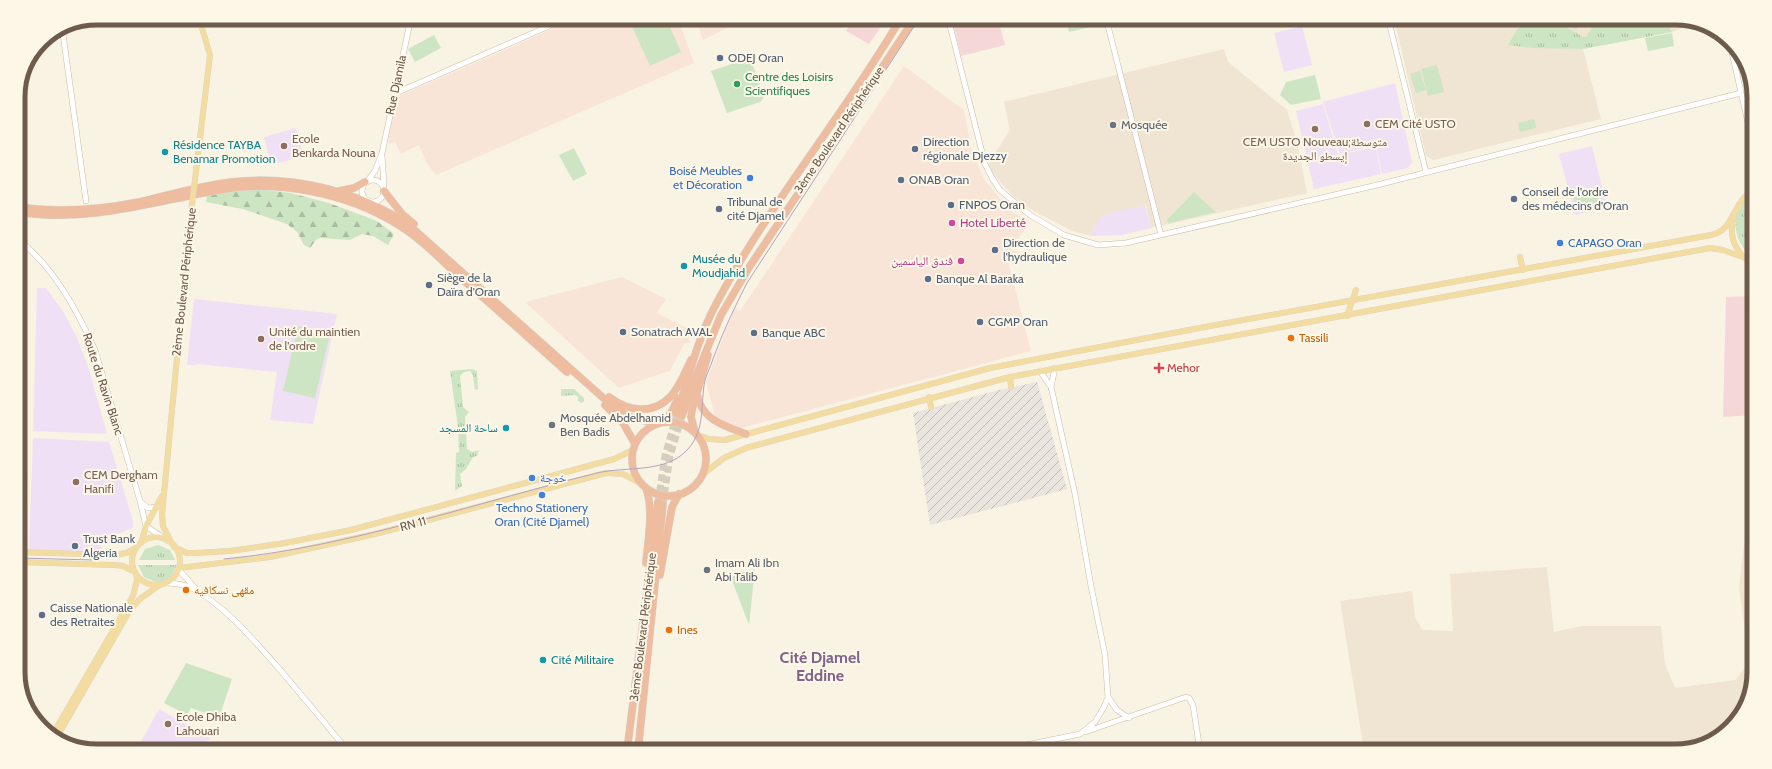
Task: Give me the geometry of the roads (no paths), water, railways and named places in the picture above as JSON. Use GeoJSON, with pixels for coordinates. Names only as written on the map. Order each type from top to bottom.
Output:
{"type":"FeatureCollection","features":[{"type":"Feature","properties":{"kind":"highway","name":"3ème Boulevard Périphérique"},"geometry":{"type":"LineString","coordinates":[[896,25],[742,259],[714,309],[700,342],[679,415],[707,348],[731,299],[785,212],[910,25]]}},
{"type":"Feature","properties":{"kind":"highway"},"geometry":{"type":"LineString","coordinates":[[25,207],[61,210],[102,208],[217,184],[248,181],[285,182],[334,191],[386,211],[422,235],[562,361],[625,415],[640,420],[681,424],[696,434],[702,442],[706,454],[703,474],[693,486],[679,494],[665,495],[644,486]]}},
{"type":"Feature","properties":{"kind":"highway"},"geometry":{"type":"LineString","coordinates":[[334,191],[354,188],[367,181]]}},
{"type":"Feature","properties":{"kind":"highway"},"geometry":{"type":"LineString","coordinates":[[25,213],[68,216],[102,214],[220,189],[248,187],[281,187],[306,190],[357,205],[396,223],[415,237],[610,409],[623,423],[634,447]]}},
{"type":"Feature","properties":{"kind":"highway"},"geometry":{"type":"LineString","coordinates":[[384,189],[402,214],[419,229],[422,235]]}},
{"type":"Feature","properties":{"kind":"highway"},"geometry":{"type":"LineString","coordinates":[[696,434],[691,417],[692,410],[710,347],[731,299]]}},
{"type":"Feature","properties":{"kind":"highway"},"geometry":{"type":"LineString","coordinates":[[562,361],[615,402],[627,407],[644,410],[663,403],[672,395],[700,342]]}},
{"type":"Feature","properties":{"kind":"highway"},"geometry":{"type":"LineString","coordinates":[[642,623],[650,514],[649,497],[644,486],[634,473],[632,463],[634,447],[642,433],[662,422],[672,411],[700,342]]}},
{"type":"Feature","properties":{"kind":"highway"},"geometry":{"type":"LineString","coordinates":[[697,393],[703,410],[712,419],[746,434]]}},
{"type":"Feature","properties":{"kind":"highway"},"geometry":{"type":"LineString","coordinates":[[654,596],[672,507],[679,494]]}},
{"type":"Feature","properties":{"kind":"highway","name":"3ème Boulevard Périphérique"},"geometry":{"type":"LineString","coordinates":[[629,744],[642,623],[660,503],[654,596],[639,744]]}},
{"type":"Feature","properties":{"kind":"highway"},"geometry":{"type":"LineString","coordinates":[[658,582],[667,561]]}},
{"type":"Feature","properties":{"kind":"main road","name":"2ème Boulevard Périphérique"},"geometry":{"type":"LineString","coordinates":[[139,545],[146,526],[164,492],[190,221],[210,55],[201,25]]}},
{"type":"Feature","properties":{"kind":"main road"},"geometry":{"type":"LineString","coordinates":[[696,434],[718,440],[746,434],[990,368],[1352,300],[1711,235],[1720,232],[1727,227],[1744,196],[1747,194]]}},
{"type":"Feature","properties":{"kind":"main road"},"geometry":{"type":"LineString","coordinates":[[1734,213],[1731,225],[1732,236],[1736,247],[1743,257]]}},
{"type":"Feature","properties":{"kind":"main road"},"geometry":{"type":"LineString","coordinates":[[703,474],[724,458],[746,448],[929,397],[1010,377],[1710,248],[1723,250],[1747,260]]}},
{"type":"Feature","properties":{"kind":"main road"},"geometry":{"type":"LineString","coordinates":[[1520,257],[1523,270]]}},
{"type":"Feature","properties":{"kind":"main road"},"geometry":{"type":"LineString","coordinates":[[1347,316],[1356,290]]}},
{"type":"Feature","properties":{"kind":"main road"},"geometry":{"type":"LineString","coordinates":[[1010,377],[1011,387]]}},
{"type":"Feature","properties":{"kind":"main road"},"geometry":{"type":"LineString","coordinates":[[929,397],[931,407]]}},
{"type":"Feature","properties":{"kind":"main road","name":"RN 11"},"geometry":{"type":"LineString","coordinates":[[172,544],[187,553],[230,551],[285,543],[351,530],[614,459],[634,447]]}},
{"type":"Feature","properties":{"kind":"main road"},"geometry":{"type":"LineString","coordinates":[[746,448],[748,454]]}},
{"type":"Feature","properties":{"kind":"main road","name":"RN 11"},"geometry":{"type":"LineString","coordinates":[[178,568],[270,557],[379,534],[606,473],[623,474],[644,486]]}},
{"type":"Feature","properties":{"kind":"main road"},"geometry":{"type":"LineString","coordinates":[[59,733],[130,610],[141,598],[172,578],[178,568],[180,559],[163,526],[164,492]]}},
{"type":"Feature","properties":{"kind":"main road"},"geometry":{"type":"LineString","coordinates":[[25,552],[116,555],[126,553],[154,538],[172,544]]}},
{"type":"Feature","properties":{"kind":"main road"},"geometry":{"type":"LineString","coordinates":[[55,730],[133,596],[137,580],[132,559],[139,545]]}},
{"type":"Feature","properties":{"kind":"main road"},"geometry":{"type":"LineString","coordinates":[[25,562],[123,566],[135,573],[147,583],[163,584]]}},
{"type":"Feature","properties":{"kind":"street","name":"Rue Djamila"},"geometry":{"type":"LineString","coordinates":[[382,153],[409,25]]}},
{"type":"Feature","properties":{"kind":"street"},"geometry":{"type":"LineString","coordinates":[[394,94],[551,25]]}},
{"type":"Feature","properties":{"kind":"street"},"geometry":{"type":"LineString","coordinates":[[950,25],[985,164],[992,178],[1007,197],[1030,215],[1064,235],[1084,242],[1102,245],[1119,244],[1373,186],[1741,93]]}},
{"type":"Feature","properties":{"kind":"street"},"geometry":{"type":"LineString","coordinates":[[1108,25],[1160,235]]}},
{"type":"Feature","properties":{"kind":"street"},"geometry":{"type":"LineString","coordinates":[[1390,25],[1426,172]]}},
{"type":"Feature","properties":{"kind":"street"},"geometry":{"type":"LineString","coordinates":[[63,34],[86,201]]}},
{"type":"Feature","properties":{"kind":"street"},"geometry":{"type":"LineString","coordinates":[[1732,53],[1747,119]]}},
{"type":"Feature","properties":{"kind":"street"},"geometry":{"type":"LineString","coordinates":[[382,153],[384,189],[381,198],[376,201],[366,200],[361,192],[375,171],[382,153]]}},
{"type":"Feature","properties":{"kind":"street"},"geometry":{"type":"LineString","coordinates":[[367,181],[379,181],[384,189]]}},
{"type":"Feature","properties":{"kind":"street","name":"Route du Ravin Blanc"},"geometry":{"type":"LineString","coordinates":[[25,245],[39,258],[57,280],[84,326],[95,350],[146,526]]}},
{"type":"Feature","properties":{"kind":"street"},"geometry":{"type":"LineString","coordinates":[[1051,386],[1055,368]]}},
{"type":"Feature","properties":{"kind":"street"},"geometry":{"type":"LineString","coordinates":[[1040,371],[1051,386],[1075,494],[1091,586],[1106,655],[1108,697],[1095,722],[1080,734]]}},
{"type":"Feature","properties":{"kind":"street"},"geometry":{"type":"LineString","coordinates":[[140,501],[148,508],[157,507]]}},
{"type":"Feature","properties":{"kind":"street"},"geometry":{"type":"LineString","coordinates":[[146,526],[172,544]]}},
{"type":"Feature","properties":{"kind":"street"},"geometry":{"type":"LineString","coordinates":[[178,568],[200,594]]}},
{"type":"Feature","properties":{"kind":"street"},"geometry":{"type":"LineString","coordinates":[[163,584],[185,586],[214,602],[243,628],[298,689],[342,744]]}},
{"type":"Feature","properties":{"kind":"street"},"geometry":{"type":"LineString","coordinates":[[1108,697],[1117,710],[1129,718]]}},
{"type":"Feature","properties":{"kind":"street"},"geometry":{"type":"LineString","coordinates":[[1031,744],[1080,734],[1129,718],[1180,698],[1189,698],[1193,705],[1199,744]]}},
{"type":"Feature","properties":{"kind":"tunnel"},"geometry":{"type":"LineString","coordinates":[[658,502],[665,456],[677,414]]}},
{"type":"Feature","properties":{"kind":"tunnel"},"geometry":{"type":"LineString","coordinates":[[663,504],[670,456],[682,416]]}},
{"type":"Feature","properties":{"kind":"tram line"},"geometry":{"type":"LineString","coordinates":[[224,559],[318,545],[412,523],[597,473],[657,466],[679,457],[688,449],[698,433],[705,380],[733,311],[747,283],[913,28],[918,25]]}},
{"type":"Feature","properties":{"kind":"tram line"},"geometry":{"type":"LineString","coordinates":[[25,558],[94,560]]}},
{"type":"Feature","properties":{"kind":"place","name":"ODEJ Oran"},"geometry":{"type":"Point","coordinates":[720,58]}},
{"type":"Feature","properties":{"kind":"place","name":"Centre des Loisirs Scientifiques"},"geometry":{"type":"Point","coordinates":[737,84]}},
{"type":"Feature","properties":{"kind":"place","name":"CEM Cité USTO"},"geometry":{"type":"Point","coordinates":[1367,124]}},
{"type":"Feature","properties":{"kind":"place","name":"Mosquée"},"geometry":{"type":"Point","coordinates":[1113,125]}},
{"type":"Feature","properties":{"kind":"place","name":"CEM USTO Nouveau;متوسطة إيسطو الجديدة"},"geometry":{"type":"Point","coordinates":[1315,129]}},
{"type":"Feature","properties":{"kind":"place","name":"Ecole Benkarda Nouna"},"geometry":{"type":"Point","coordinates":[284,146]}},
{"type":"Feature","properties":{"kind":"place","name":"Direction régionale Djezzy"},"geometry":{"type":"Point","coordinates":[915,149]}},
{"type":"Feature","properties":{"kind":"place","name":"Résidence TAYBA Benamar Promotion"},"geometry":{"type":"Point","coordinates":[165,152]}},
{"type":"Feature","properties":{"kind":"place","name":"Boisé Meubles et Décoration"},"geometry":{"type":"Point","coordinates":[750,178]}},
{"type":"Feature","properties":{"kind":"place","name":"ONAB Oran"},"geometry":{"type":"Point","coordinates":[901,180]}},
{"type":"Feature","properties":{"kind":"place","name":"Conseil de l'ordre des médecins d'Oran"},"geometry":{"type":"Point","coordinates":[1514,199]}},
{"type":"Feature","properties":{"kind":"place","name":"FNPOS Oran"},"geometry":{"type":"Point","coordinates":[951,205]}},
{"type":"Feature","properties":{"kind":"place","name":"Tribunal de cité Djamel"},"geometry":{"type":"Point","coordinates":[719,209]}},
{"type":"Feature","properties":{"kind":"place","name":"Hotel Liberté"},"geometry":{"type":"Point","coordinates":[952,223]}},
{"type":"Feature","properties":{"kind":"place","name":"CAPAGO Oran"},"geometry":{"type":"Point","coordinates":[1560,243]}},
{"type":"Feature","properties":{"kind":"place","name":"Direction de l'hydraulique"},"geometry":{"type":"Point","coordinates":[995,250]}},
{"type":"Feature","properties":{"kind":"place","name":"فندق الياسمين"},"geometry":{"type":"Point","coordinates":[961,261]}},
{"type":"Feature","properties":{"kind":"place","name":"Musée du Moudjahid"},"geometry":{"type":"Point","coordinates":[684,266]}},
{"type":"Feature","properties":{"kind":"place","name":"Banque Al Baraka"},"geometry":{"type":"Point","coordinates":[928,279]}},
{"type":"Feature","properties":{"kind":"place","name":"Siège de la Daïra d'Oran"},"geometry":{"type":"Point","coordinates":[429,285]}},
{"type":"Feature","properties":{"kind":"place","name":"CGMP Oran"},"geometry":{"type":"Point","coordinates":[980,322]}},
{"type":"Feature","properties":{"kind":"place","name":"Sonatrach AVAL"},"geometry":{"type":"Point","coordinates":[623,332]}},
{"type":"Feature","properties":{"kind":"place","name":"Banque ABC"},"geometry":{"type":"Point","coordinates":[754,333]}},
{"type":"Feature","properties":{"kind":"place","name":"Tassili"},"geometry":{"type":"Point","coordinates":[1291,338]}},
{"type":"Feature","properties":{"kind":"place","name":"Unité du maintien de l'ordre"},"geometry":{"type":"Point","coordinates":[261,339]}},
{"type":"Feature","properties":{"kind":"place","name":"Mehor"},"geometry":{"type":"Point","coordinates":[1159,368]}},
{"type":"Feature","properties":{"kind":"place","name":"Mosquée Abdelhamid Ben Badis"},"geometry":{"type":"Point","coordinates":[552,425]}},
{"type":"Feature","properties":{"kind":"place","name":"ساحة المسجد"},"geometry":{"type":"Point","coordinates":[506,428]}},
{"type":"Feature","properties":{"kind":"place","name":"خوجة"},"geometry":{"type":"Point","coordinates":[532,478]}},
{"type":"Feature","properties":{"kind":"place","name":"CEM Dergham Hanifi"},"geometry":{"type":"Point","coordinates":[76,482]}},
{"type":"Feature","properties":{"kind":"place","name":"Techno Stationery Oran (Cité Djamel)"},"geometry":{"type":"Point","coordinates":[542,495]}},
{"type":"Feature","properties":{"kind":"place","name":"Trust Bank Algeria"},"geometry":{"type":"Point","coordinates":[75,546]}},
{"type":"Feature","properties":{"kind":"place","name":"Imam Ali Ibn Abi Talib"},"geometry":{"type":"Point","coordinates":[707,570]}},
{"type":"Feature","properties":{"kind":"place","name":"مقهى نسكافيه"},"geometry":{"type":"Point","coordinates":[186,590]}},
{"type":"Feature","properties":{"kind":"place","name":"Caisse Nationale des Retraites"},"geometry":{"type":"Point","coordinates":[42,615]}},
{"type":"Feature","properties":{"kind":"place","name":"Ines"},"geometry":{"type":"Point","coordinates":[669,630]}},
{"type":"Feature","properties":{"kind":"place","name":"Cité Militaire"},"geometry":{"type":"Point","coordinates":[543,660]}},
{"type":"Feature","properties":{"kind":"place","name":"Ecole Dhiba Lahouari"},"geometry":{"type":"Point","coordinates":[168,724]}},
{"type":"Feature","properties":{"kind":"district","name":"Cité Djamel Eddine"},"geometry":{"type":"Point","coordinates":[820,666]}}]}
